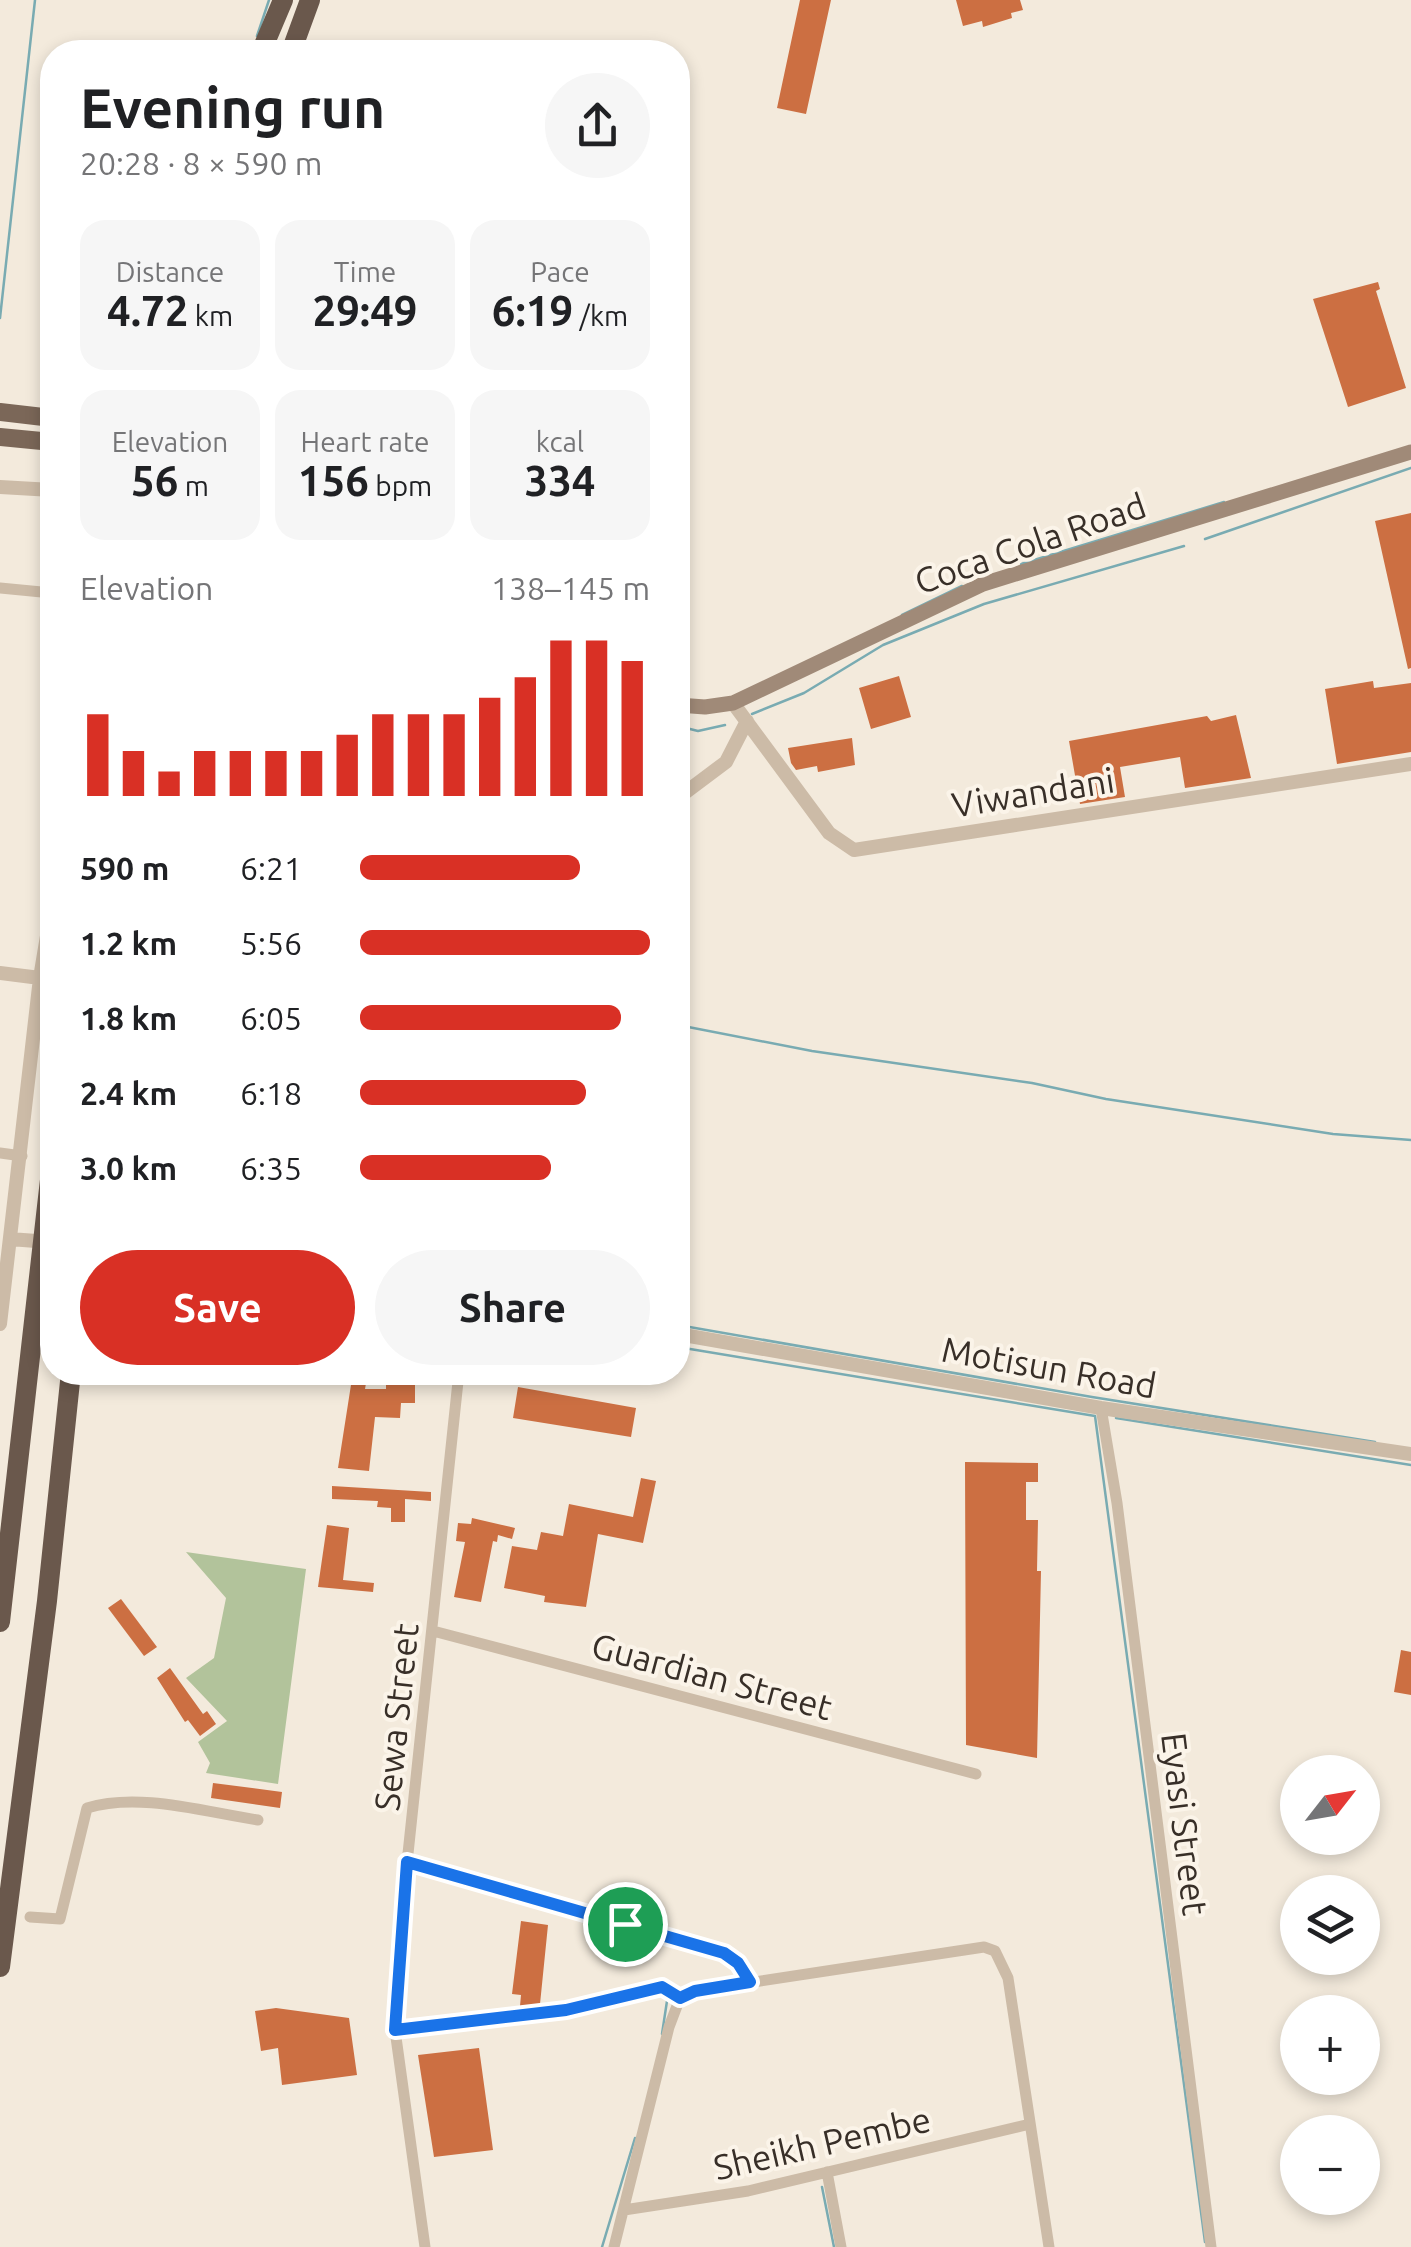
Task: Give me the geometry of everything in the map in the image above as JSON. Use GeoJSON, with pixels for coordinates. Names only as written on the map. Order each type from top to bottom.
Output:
{"type":"FeatureCollection","features":[{"type":"Feature","properties":{"kind":"highway"},"geometry":{"type":"LineString","coordinates":[[267,40],[283,0]]}},
{"type":"Feature","properties":{"kind":"highway"},"geometry":{"type":"LineString","coordinates":[[296,40],[310,0]]}},
{"type":"Feature","properties":{"kind":"highway"},"geometry":{"type":"LineString","coordinates":[[0,1622],[40,1304]]}},
{"type":"Feature","properties":{"kind":"highway"},"geometry":{"type":"LineString","coordinates":[[0,1967],[69,1385]]}},
{"type":"Feature","properties":{"kind":"main road"},"geometry":{"type":"LineString","coordinates":[[0,412],[40,417]]}},
{"type":"Feature","properties":{"kind":"main road"},"geometry":{"type":"LineString","coordinates":[[0,437],[40,441]]}},
{"type":"Feature","properties":{"kind":"main road","name":"Coca Cola Road"},"geometry":{"type":"LineString","coordinates":[[690,706],[732,702],[983,584],[1411,452]]}},
{"type":"Feature","properties":{"kind":"street"},"geometry":{"type":"LineString","coordinates":[[0,487],[40,489]]}},
{"type":"Feature","properties":{"kind":"street"},"geometry":{"type":"LineString","coordinates":[[0,588],[40,591]]}},
{"type":"Feature","properties":{"kind":"street","name":"Viwandani"},"geometry":{"type":"LineString","coordinates":[[732,702],[830,833],[854,850],[1411,764]]}},
{"type":"Feature","properties":{"kind":"street"},"geometry":{"type":"LineString","coordinates":[[690,789],[726,762],[747,721]]}},
{"type":"Feature","properties":{"kind":"street"},"geometry":{"type":"LineString","coordinates":[[0,974],[40,978],[0,1324]]}},
{"type":"Feature","properties":{"kind":"street"},"geometry":{"type":"LineString","coordinates":[[0,1153],[22,1156]]}},
{"type":"Feature","properties":{"kind":"street"},"geometry":{"type":"LineString","coordinates":[[10,1239],[40,1241]]}},
{"type":"Feature","properties":{"kind":"street","name":"Motisun Road"},"geometry":{"type":"LineString","coordinates":[[690,1336],[1101,1408],[1411,1454]]}},
{"type":"Feature","properties":{"kind":"street","name":"Sewa Street"},"geometry":{"type":"LineString","coordinates":[[424,2247],[395,2030],[407,1862],[458,1385]]}},
{"type":"Feature","properties":{"kind":"street","name":"Eyasi Street"},"geometry":{"type":"LineString","coordinates":[[1101,1408],[1117,1503],[1211,2247]]}},
{"type":"Feature","properties":{"kind":"street","name":"Guardian Street"},"geometry":{"type":"LineString","coordinates":[[433,1630],[976,1774]]}},
{"type":"Feature","properties":{"kind":"street"},"geometry":{"type":"LineString","coordinates":[[30,1916],[60,1919],[87,1808],[109,1802],[154,1804],[258,1820]]}},
{"type":"Feature","properties":{"kind":"street"},"geometry":{"type":"LineString","coordinates":[[407,1862],[724,1953],[738,1963],[750,1982]]}},
{"type":"Feature","properties":{"kind":"street"},"geometry":{"type":"LineString","coordinates":[[614,2247],[669,2027],[680,1998],[695,1991],[984,1947],[999,1956],[1008,1978],[1049,2247]]}},
{"type":"Feature","properties":{"kind":"street"},"geometry":{"type":"LineString","coordinates":[[395,2030],[566,2010],[662,1987],[680,1998]]}},
{"type":"Feature","properties":{"kind":"street","name":"Sheikh Pembe"},"geometry":{"type":"LineString","coordinates":[[624,2210],[748,2191],[1030,2124]]}},
{"type":"Feature","properties":{"kind":"street"},"geometry":{"type":"LineString","coordinates":[[827,2172],[842,2247]]}},
{"type":"Feature","properties":{"kind":"green space"},"geometry":{"type":"Polygon","coordinates":[[[186,1552],[306,1569],[278,1784],[206,1773],[210,1763],[198,1742],[227,1721],[186,1678],[214,1658],[226,1598],[186,1552]]]}},
{"type":"Feature","properties":{"kind":"building"},"geometry":{"type":"Polygon","coordinates":[[[800,0],[831,0],[806,114],[777,108],[800,0]]]}},
{"type":"Feature","properties":{"kind":"building"},"geometry":{"type":"Polygon","coordinates":[[[956,0],[1020,0],[1023,10],[1011,13],[1012,18],[983,27],[982,21],[963,26],[956,0]]]}},
{"type":"Feature","properties":{"kind":"building"},"geometry":{"type":"Polygon","coordinates":[[[1378,282],[1380,289],[1376,291],[1406,388],[1348,407],[1313,299],[1378,282]]]}},
{"type":"Feature","properties":{"kind":"building"},"geometry":{"type":"Polygon","coordinates":[[[1411,513],[1411,668],[1408,669],[1375,521],[1411,513]]]}},
{"type":"Feature","properties":{"kind":"building"},"geometry":{"type":"Polygon","coordinates":[[[899,676],[911,717],[871,729],[859,688],[899,676]]]}},
{"type":"Feature","properties":{"kind":"building"},"geometry":{"type":"Polygon","coordinates":[[[1373,681],[1374,688],[1411,683],[1411,752],[1337,764],[1325,689],[1373,681]]]}},
{"type":"Feature","properties":{"kind":"building"},"geometry":{"type":"Polygon","coordinates":[[[1236,715],[1251,778],[1185,788],[1180,757],[1120,767],[1125,797],[1080,804],[1069,741],[1207,716],[1211,721],[1236,715]]]}},
{"type":"Feature","properties":{"kind":"building"},"geometry":{"type":"Polygon","coordinates":[[[852,738],[855,765],[818,772],[817,766],[796,770],[791,763],[788,748],[852,738]]]}},
{"type":"Feature","properties":{"kind":"building"},"geometry":{"type":"Polygon","coordinates":[[[351,1385],[386,1389],[386,1385],[415,1385],[415,1403],[401,1403],[400,1418],[375,1417],[369,1471],[338,1468],[351,1385]]]}},
{"type":"Feature","properties":{"kind":"building"},"geometry":{"type":"Polygon","coordinates":[[[518,1387],[636,1408],[631,1437],[513,1418],[518,1387]]]}},
{"type":"Feature","properties":{"kind":"building"},"geometry":{"type":"Polygon","coordinates":[[[965,1462],[1038,1463],[1038,1482],[1026,1482],[1026,1520],[1038,1520],[1037,1571],[1041,1571],[1037,1758],[966,1745],[965,1462]]]}},
{"type":"Feature","properties":{"kind":"building"},"geometry":{"type":"Polygon","coordinates":[[[641,1478],[656,1481],[643,1543],[598,1534],[586,1607],[544,1602],[545,1596],[504,1588],[512,1546],[537,1550],[541,1532],[563,1536],[569,1504],[633,1517],[641,1478]]]}},
{"type":"Feature","properties":{"kind":"building"},"geometry":{"type":"Polygon","coordinates":[[[332,1486],[431,1492],[431,1501],[405,1499],[405,1522],[391,1522],[391,1508],[377,1507],[378,1501],[332,1499],[332,1486]]]}},
{"type":"Feature","properties":{"kind":"building"},"geometry":{"type":"Polygon","coordinates":[[[472,1518],[515,1528],[512,1539],[498,1535],[497,1542],[493,1541],[481,1602],[454,1597],[465,1542],[456,1541],[458,1523],[471,1524],[472,1518]]]}},
{"type":"Feature","properties":{"kind":"building"},"geometry":{"type":"Polygon","coordinates":[[[327,1525],[349,1528],[343,1580],[374,1583],[373,1592],[318,1587],[327,1525]]]}},
{"type":"Feature","properties":{"kind":"building"},"geometry":{"type":"Polygon","coordinates":[[[121,1599],[157,1647],[144,1656],[108,1608],[121,1599]]]}},
{"type":"Feature","properties":{"kind":"building"},"geometry":{"type":"Polygon","coordinates":[[[1401,1650],[1411,1652],[1411,1695],[1394,1692],[1401,1650]]]}},
{"type":"Feature","properties":{"kind":"building"},"geometry":{"type":"Polygon","coordinates":[[[170,1668],[203,1714],[207,1711],[216,1724],[200,1736],[188,1720],[185,1722],[157,1678],[170,1668]]]}},
{"type":"Feature","properties":{"kind":"building"},"geometry":{"type":"Polygon","coordinates":[[[213,1783],[282,1792],[280,1808],[211,1798],[213,1783]]]}},
{"type":"Feature","properties":{"kind":"building"},"geometry":{"type":"Polygon","coordinates":[[[521,1921],[548,1925],[540,2004],[520,2006],[521,1995],[512,1994],[521,1921]]]}},
{"type":"Feature","properties":{"kind":"building"},"geometry":{"type":"Polygon","coordinates":[[[276,2008],[349,2018],[357,2075],[282,2085],[278,2048],[261,2051],[255,2011],[276,2008]]]}},
{"type":"Feature","properties":{"kind":"building"},"geometry":{"type":"Polygon","coordinates":[[[479,2048],[493,2150],[434,2157],[418,2055],[479,2048]]]}},
{"type":"Feature","properties":{"kind":"waterway"},"geometry":{"type":"LineString","coordinates":[[0,318],[35,0]]}},
{"type":"Feature","properties":{"kind":"waterway"},"geometry":{"type":"LineString","coordinates":[[257,36],[269,0]]}},
{"type":"Feature","properties":{"kind":"waterway"},"geometry":{"type":"LineString","coordinates":[[1205,539],[1411,468]]}},
{"type":"Feature","properties":{"kind":"waterway"},"geometry":{"type":"LineString","coordinates":[[1021,564],[1224,502]]}},
{"type":"Feature","properties":{"kind":"waterway"},"geometry":{"type":"LineString","coordinates":[[752,714],[804,693],[883,645],[984,604],[1184,546]]}},
{"type":"Feature","properties":{"kind":"waterway"},"geometry":{"type":"LineString","coordinates":[[902,615],[962,586]]}},
{"type":"Feature","properties":{"kind":"waterway"},"geometry":{"type":"LineString","coordinates":[[690,729],[725,725]]}},
{"type":"Feature","properties":{"kind":"waterway"},"geometry":{"type":"LineString","coordinates":[[690,1027],[812,1051],[1032,1083],[1106,1099],[1333,1134],[1411,1140]]}},
{"type":"Feature","properties":{"kind":"waterway"},"geometry":{"type":"LineString","coordinates":[[690,1327],[1375,1442]]}},
{"type":"Feature","properties":{"kind":"waterway"},"geometry":{"type":"LineString","coordinates":[[690,1349],[1095,1416]]}},
{"type":"Feature","properties":{"kind":"waterway"},"geometry":{"type":"LineString","coordinates":[[1095,1416],[1205,2242]]}},
{"type":"Feature","properties":{"kind":"waterway"},"geometry":{"type":"LineString","coordinates":[[1116,1418],[1411,1465]]}},
{"type":"Feature","properties":{"kind":"waterway"},"geometry":{"type":"LineString","coordinates":[[662,2034],[667,2001]]}},
{"type":"Feature","properties":{"kind":"waterway"},"geometry":{"type":"LineString","coordinates":[[602,2247],[635,2138]]}},
{"type":"Feature","properties":{"kind":"waterway"},"geometry":{"type":"LineString","coordinates":[[822,2187],[834,2247]]}},
{"type":"Feature","properties":{"kind":"route"},"geometry":{"type":"LineString","coordinates":[[407,1862],[625,1924],[724,1953],[738,1963],[750,1982],[695,1991],[680,1998],[662,1987],[566,2010],[395,2030],[407,1862]]}}]}
